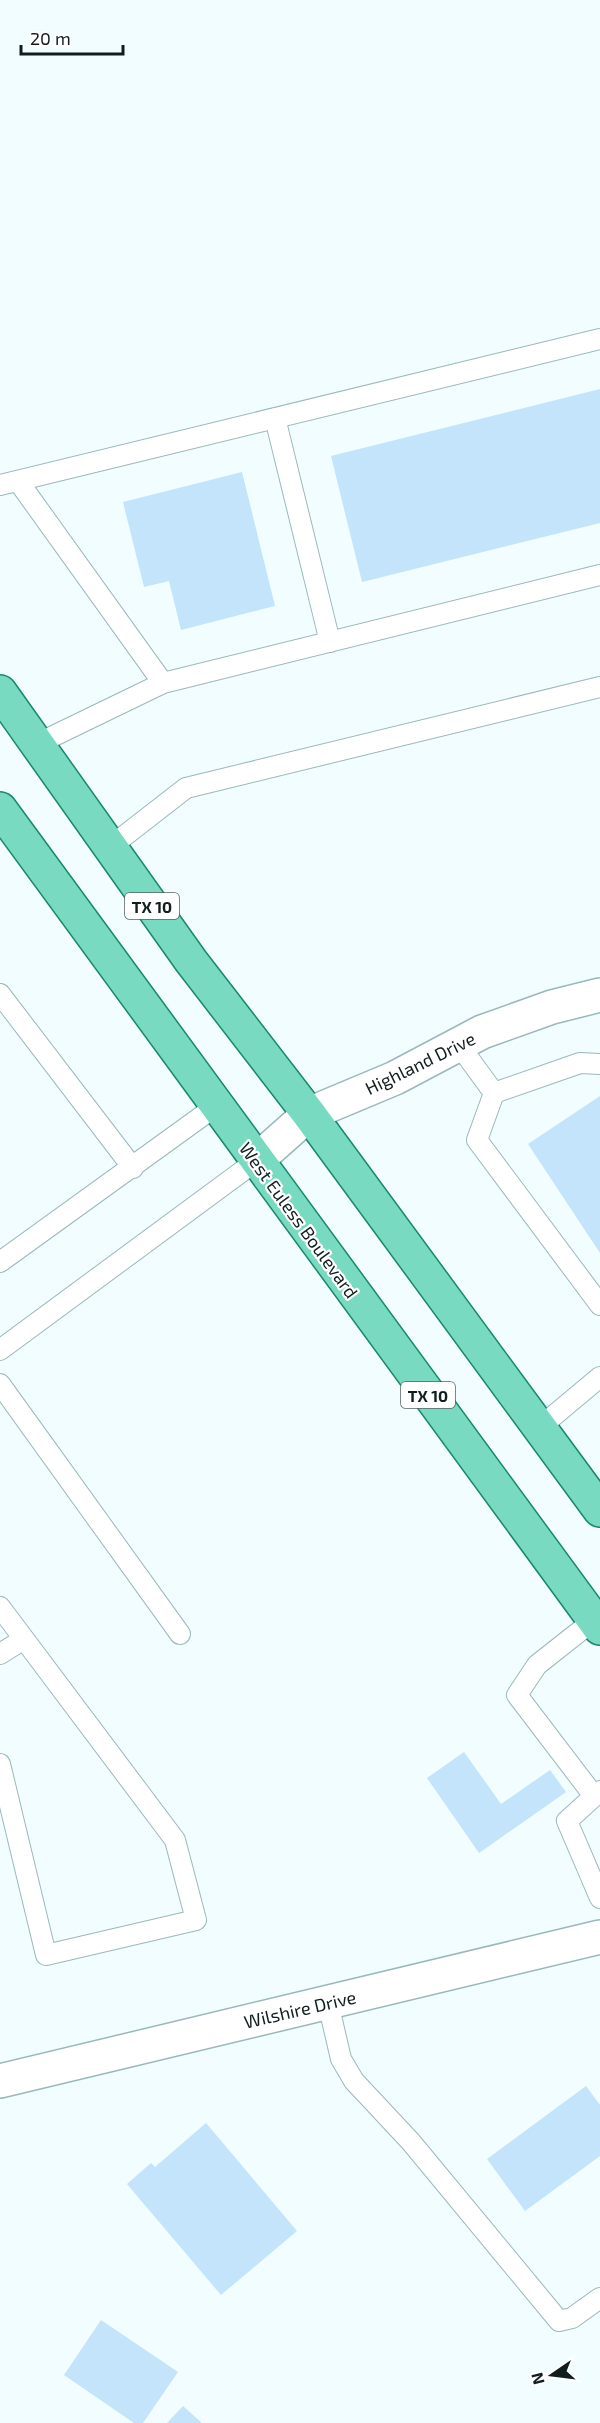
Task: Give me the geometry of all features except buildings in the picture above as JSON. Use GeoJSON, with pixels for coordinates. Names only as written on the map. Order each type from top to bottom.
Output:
{"type":"FeatureCollection","features":[{"type":"Feature","properties":{"kind":"main road","name":"TX 10"},"geometry":{"type":"LineString","coordinates":[[0,692],[191,961],[309,1114],[600,1510]]}},
{"type":"Feature","properties":{"kind":"main road","name":"West Euless Boulevard"},"geometry":{"type":"LineString","coordinates":[[0,810],[255,1161],[597,1624]]}},
{"type":"Feature","properties":{"kind":"street","name":"Highland Drive"},"geometry":{"type":"LineString","coordinates":[[255,1161],[309,1114],[395,1078],[482,1032],[542,1011],[600,995]]}},
{"type":"Feature","properties":{"kind":"street","name":"Wilshire Drive"},"geometry":{"type":"LineString","coordinates":[[0,2081],[600,1937]]}},
{"type":"Feature","properties":{"kind":"lane"},"geometry":{"type":"LineString","coordinates":[[163,683],[9,483],[600,339]]}},
{"type":"Feature","properties":{"kind":"lane"},"geometry":{"type":"LineString","coordinates":[[275,418],[330,642]]}},
{"type":"Feature","properties":{"kind":"lane"},"geometry":{"type":"LineString","coordinates":[[37,744],[163,683],[600,575]]}},
{"type":"Feature","properties":{"kind":"lane"},"geometry":{"type":"LineString","coordinates":[[110,847],[186,788],[600,687]]}},
{"type":"Feature","properties":{"kind":"lane"},"geometry":{"type":"LineString","coordinates":[[0,994],[133,1168]]}},
{"type":"Feature","properties":{"kind":"lane"},"geometry":{"type":"LineString","coordinates":[[459,1045],[494,1093]]}},
{"type":"Feature","properties":{"kind":"lane"},"geometry":{"type":"LineString","coordinates":[[494,1093],[580,1063],[600,1064]]}},
{"type":"Feature","properties":{"kind":"lane"},"geometry":{"type":"LineString","coordinates":[[494,1093],[477,1140],[600,1305]]}},
{"type":"Feature","properties":{"kind":"lane"},"geometry":{"type":"LineString","coordinates":[[0,1262],[216,1106]]}},
{"type":"Feature","properties":{"kind":"lane"},"geometry":{"type":"LineString","coordinates":[[0,1350],[255,1161]]}},
{"type":"Feature","properties":{"kind":"lane"},"geometry":{"type":"LineString","coordinates":[[539,1428],[600,1377]]}},
{"type":"Feature","properties":{"kind":"lane"},"geometry":{"type":"LineString","coordinates":[[0,1384],[180,1634]]}},
{"type":"Feature","properties":{"kind":"lane"},"geometry":{"type":"LineString","coordinates":[[0,1607],[175,1840],[196,1920],[46,1955],[0,1764]]}},
{"type":"Feature","properties":{"kind":"lane"},"geometry":{"type":"LineString","coordinates":[[597,1624],[537,1665],[517,1695],[597,1793],[567,1821],[600,1898]]}},
{"type":"Feature","properties":{"kind":"lane"},"geometry":{"type":"LineString","coordinates":[[0,1654],[24,1639]]}},
{"type":"Feature","properties":{"kind":"lane"},"geometry":{"type":"LineString","coordinates":[[328,2002],[341,2059],[354,2081],[411,2142],[559,2321],[572,2318],[600,2298]]}}]}
